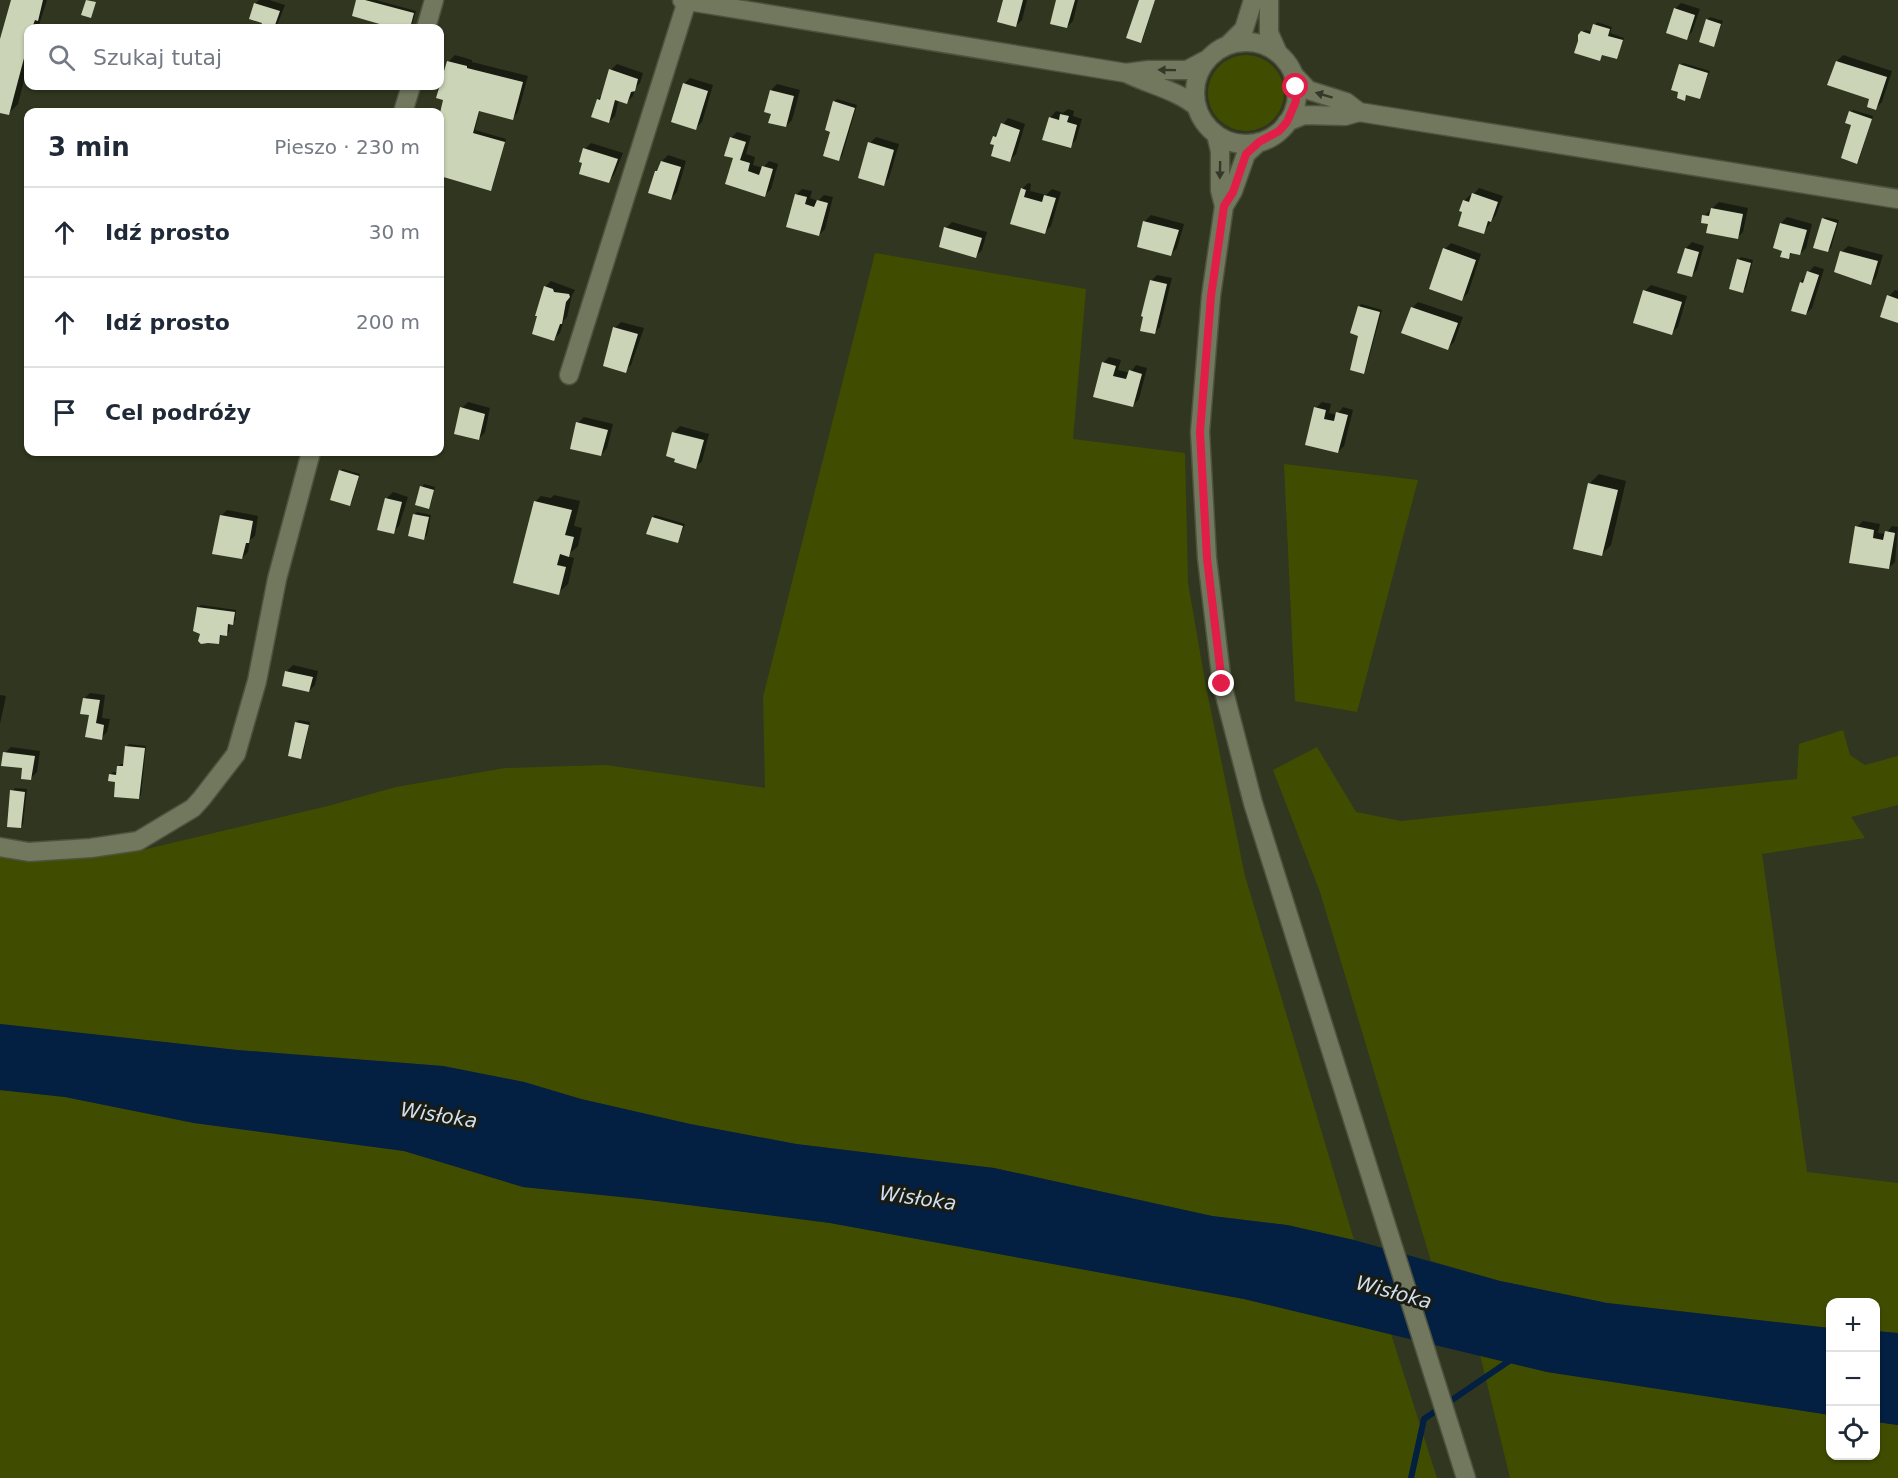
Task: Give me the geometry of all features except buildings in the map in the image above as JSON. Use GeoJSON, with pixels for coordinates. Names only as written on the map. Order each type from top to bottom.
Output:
{"type":"FeatureCollection","features":[{"type":"Feature","properties":{"kind":"main road"},"geometry":{"type":"LineString","coordinates":[[427,24],[434,0]]}},
{"type":"Feature","properties":{"kind":"main road"},"geometry":{"type":"LineString","coordinates":[[568,375],[685,0],[1126,73],[1149,70],[1187,70],[1206,60],[1216,51],[1241,42],[1254,42],[1266,46],[1278,53],[1287,63],[1296,87],[1296,101],[1287,122],[1279,131],[1259,142],[1246,154],[1233,192],[1224,206]]}},
{"type":"Feature","properties":{"kind":"main road"},"geometry":{"type":"LineString","coordinates":[[1228,45],[1244,29],[1253,0]]}},
{"type":"Feature","properties":{"kind":"main road"},"geometry":{"type":"LineString","coordinates":[[1269,0],[1269,33],[1278,53]]}},
{"type":"Feature","properties":{"kind":"main road"},"geometry":{"type":"LineString","coordinates":[[1206,60],[1196,84],[1197,106],[1201,117],[1216,134],[1236,142],[1259,142]]}},
{"type":"Feature","properties":{"kind":"main road"},"geometry":{"type":"LineString","coordinates":[[1126,73],[1146,83],[1184,95],[1197,106]]}},
{"type":"Feature","properties":{"kind":"main road"},"geometry":{"type":"LineString","coordinates":[[1293,75],[1308,90],[1346,102],[1359,111],[1898,199]]}},
{"type":"Feature","properties":{"kind":"main road"},"geometry":{"type":"LineString","coordinates":[[404,108],[410,90]]}},
{"type":"Feature","properties":{"kind":"main road"},"geometry":{"type":"LineString","coordinates":[[1287,122],[1304,115],[1345,116],[1359,111]]}},
{"type":"Feature","properties":{"kind":"main road"},"geometry":{"type":"LineString","coordinates":[[1216,134],[1220,151],[1220,190],[1224,206],[1211,296],[1200,432],[1207,558],[1222,684],[1253,802],[1466,1478]]}},
{"type":"Feature","properties":{"kind":"main road"},"geometry":{"type":"LineString","coordinates":[[0,847],[28,852],[91,848],[138,841],[193,808],[202,798],[236,754],[257,681],[277,579],[310,456]]}},
{"type":"Feature","properties":{"kind":"green space"},"geometry":{"type":"Polygon","coordinates":[[[1246,55],[1260,58],[1273,66],[1281,79],[1284,93],[1281,107],[1273,120],[1260,128],[1246,131],[1232,128],[1219,120],[1211,107],[1208,93],[1211,79],[1219,66],[1232,58],[1246,55]]]}},
{"type":"Feature","properties":{"kind":"green space"},"geometry":{"type":"Polygon","coordinates":[[[875,253],[1086,289],[1073,439],[1185,453],[1188,583],[1206,687],[1245,876],[1354,1240],[1287,1225],[1212,1216],[994,1168],[796,1144],[690,1124],[581,1099],[524,1082],[443,1066],[237,1050],[0,1024],[0,847],[29,852],[134,852],[328,806],[396,787],[505,768],[606,765],[765,788],[763,697],[875,253]]]}},
{"type":"Feature","properties":{"kind":"green space"},"geometry":{"type":"Polygon","coordinates":[[[1284,464],[1418,480],[1357,712],[1295,701],[1284,464]]]}},
{"type":"Feature","properties":{"kind":"green space"},"geometry":{"type":"Polygon","coordinates":[[[1843,730],[1850,755],[1865,765],[1898,756],[1898,805],[1851,817],[1865,838],[1762,854],[1807,1172],[1898,1183],[1898,1333],[1880,1331],[1880,1298],[1826,1298],[1826,1328],[1607,1303],[1500,1281],[1431,1261],[1320,892],[1273,770],[1317,747],[1356,812],[1401,821],[1797,779],[1799,744],[1843,730]]]}},
{"type":"Feature","properties":{"kind":"green space"},"geometry":{"type":"Polygon","coordinates":[[[0,1090],[65,1097],[194,1123],[404,1151],[523,1187],[641,1199],[830,1223],[1244,1299],[1391,1334],[1437,1478],[0,1478],[0,1090]]]}},
{"type":"Feature","properties":{"kind":"green space"},"geometry":{"type":"Polygon","coordinates":[[[1480,1355],[1547,1372],[1826,1414],[1826,1460],[1880,1460],[1880,1423],[1898,1425],[1898,1478],[1510,1478],[1480,1355]]]}},
{"type":"Feature","properties":{"kind":"water","name":"Wisłoka"},"geometry":{"type":"Polygon","coordinates":[[[0,1024],[237,1050],[443,1066],[524,1082],[581,1099],[690,1124],[796,1144],[994,1168],[1212,1216],[1287,1225],[1354,1240],[1500,1281],[1607,1303],[1826,1328],[1826,1414],[1547,1372],[1244,1299],[830,1223],[641,1199],[523,1187],[404,1151],[194,1123],[65,1097],[0,1090],[0,1024]]]}},
{"type":"Feature","properties":{"kind":"water"},"geometry":{"type":"Polygon","coordinates":[[[1880,1331],[1898,1333],[1898,1425],[1880,1423],[1880,1331]]]}},
{"type":"Feature","properties":{"kind":"waterway"},"geometry":{"type":"LineString","coordinates":[[1411,1478],[1424,1419],[1512,1359]]}},
{"type":"Feature","properties":{"kind":"route"},"geometry":{"type":"LineString","coordinates":[[1222,684],[1207,558],[1200,432],[1211,296],[1224,206],[1233,192],[1246,154],[1259,142],[1279,131],[1287,122],[1296,101],[1296,87]]}}]}
